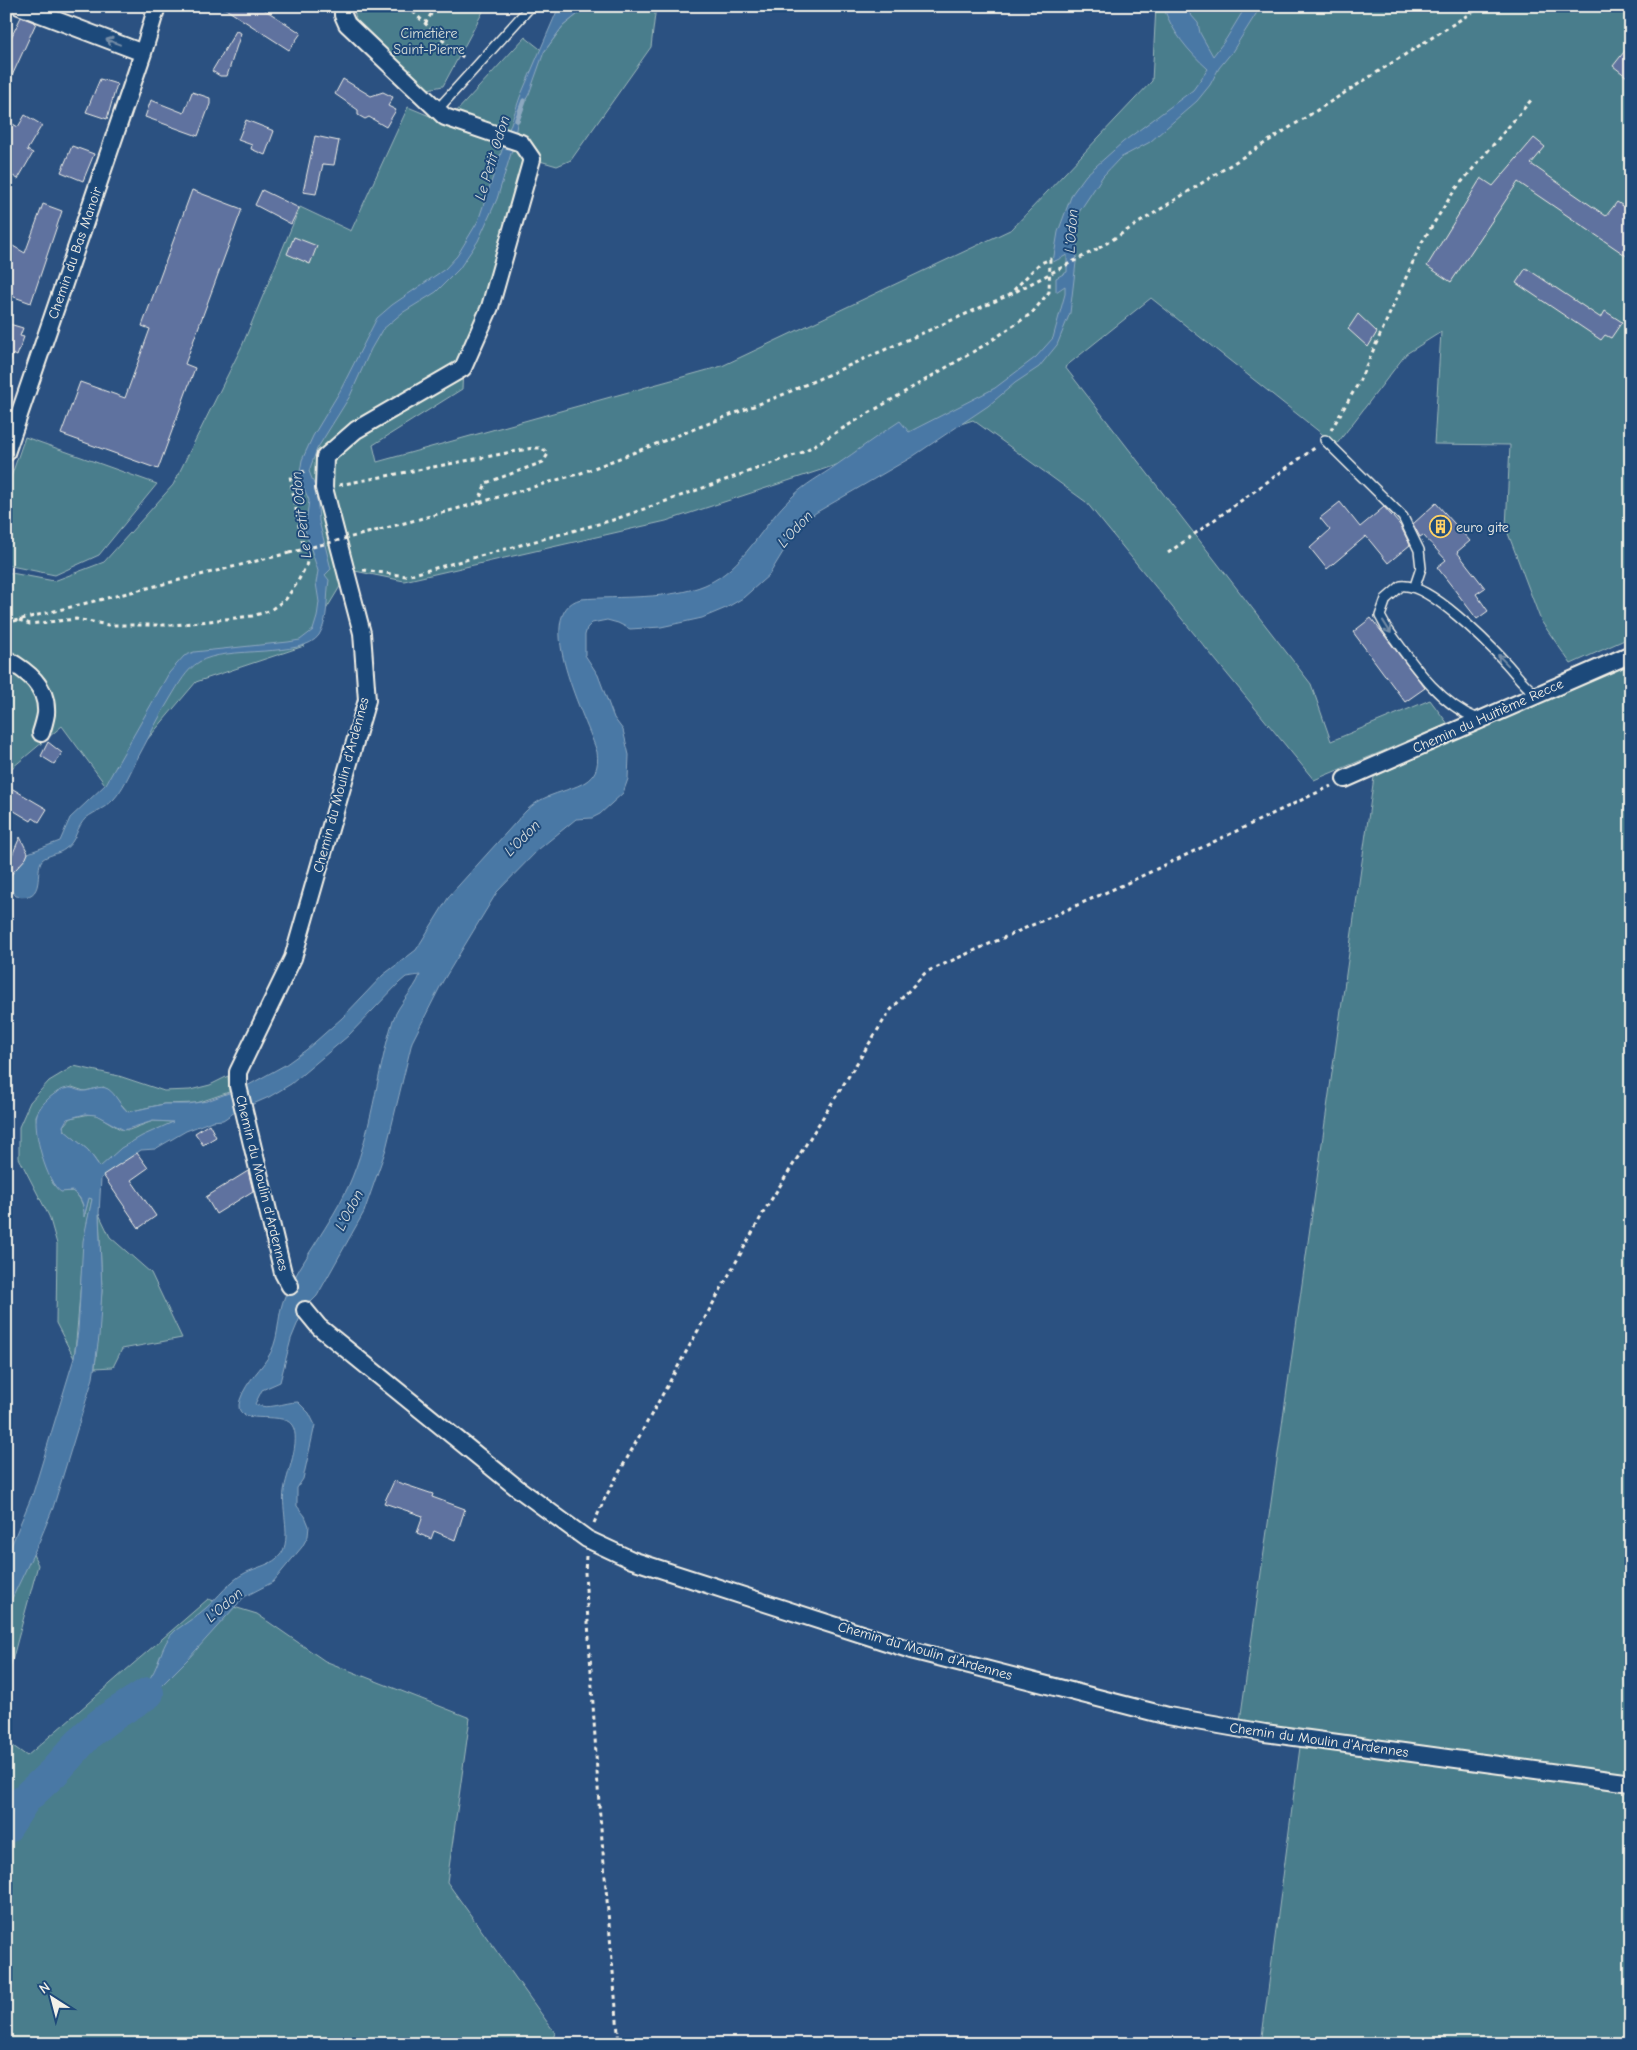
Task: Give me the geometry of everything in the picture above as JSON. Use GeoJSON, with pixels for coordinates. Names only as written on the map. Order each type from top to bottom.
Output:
{"type":"FeatureCollection","features":[{"type":"Feature","properties":{"kind":"street"},"geometry":{"type":"LineString","coordinates":[[19,6],[143,53]]}},
{"type":"Feature","properties":{"kind":"street","name":"Chemin du Bas Manoir"},"geometry":{"type":"LineString","coordinates":[[6,453],[143,53],[157,6]]}},
{"type":"Feature","properties":{"kind":"street","name":"Chemin du Moulin d'Ardennes"},"geometry":{"type":"LineString","coordinates":[[290,1286],[283,1273],[238,1086],[238,1072],[293,958],[367,700],[362,633],[324,488],[325,457],[356,430],[463,368],[490,307],[532,159],[521,143],[445,117],[347,24],[343,15],[343,6]]}},
{"type":"Feature","properties":{"kind":"street","name":"Chemin du Huitième Recce"},"geometry":{"type":"LineString","coordinates":[[1345,779],[1631,654]]}},
{"type":"Feature","properties":{"kind":"street"},"geometry":{"type":"LineString","coordinates":[[6,658],[28,672],[42,691],[46,713],[41,733]]}},
{"type":"Feature","properties":{"kind":"street","name":"Chemin du Moulin d'Ardennes"},"geometry":{"type":"LineString","coordinates":[[305,1310],[319,1327],[516,1487],[587,1539],[632,1560],[911,1650],[1168,1716],[1265,1733],[1631,1783]]}},
{"type":"Feature","properties":{"kind":"lane"},"geometry":{"type":"LineString","coordinates":[[438,110],[531,6]]}},
{"type":"Feature","properties":{"kind":"lane"},"geometry":{"type":"LineString","coordinates":[[1325,440],[1403,517],[1419,550],[1421,568],[1415,586]]}},
{"type":"Feature","properties":{"kind":"lane"},"geometry":{"type":"LineString","coordinates":[[1478,720],[1457,710],[1442,697],[1392,636],[1380,616],[1386,599],[1401,586],[1415,586],[1444,604],[1486,641],[1508,664],[1526,688],[1537,695]]}},
{"type":"Feature","properties":{"kind":"path"},"geometry":{"type":"LineString","coordinates":[[407,6],[452,49],[460,54]]}},
{"type":"Feature","properties":{"kind":"path"},"geometry":{"type":"LineString","coordinates":[[412,11],[414,6]]}},
{"type":"Feature","properties":{"kind":"path"},"geometry":{"type":"LineString","coordinates":[[425,24],[436,6]]}},
{"type":"Feature","properties":{"kind":"path"},"geometry":{"type":"LineString","coordinates":[[6,623],[289,553],[478,503],[580,473],[782,395],[1009,295],[1098,248],[1482,6]]}},
{"type":"Feature","properties":{"kind":"path"},"geometry":{"type":"LineString","coordinates":[[1168,553],[1260,489],[1325,440],[1358,384],[1422,242],[1454,191],[1532,99]]}},
{"type":"Feature","properties":{"kind":"path"},"geometry":{"type":"LineString","coordinates":[[345,568],[406,576],[613,520],[800,453],[988,343],[1032,314],[1049,292],[1050,259],[1039,264],[1009,295]]}},
{"type":"Feature","properties":{"kind":"path"},"geometry":{"type":"LineString","coordinates":[[324,488],[533,448],[542,448],[548,454],[543,462],[486,483],[478,503]]}},
{"type":"Feature","properties":{"kind":"path"},"geometry":{"type":"LineString","coordinates":[[19,620],[30,624],[76,619],[108,625],[174,626],[252,616],[269,611],[286,599],[297,583],[308,558],[301,537],[290,476],[295,472],[316,468]]}},
{"type":"Feature","properties":{"kind":"path"},"geometry":{"type":"LineString","coordinates":[[619,2044],[599,1804],[585,1572],[587,1539],[606,1498],[766,1208],[889,1012],[926,972],[1125,884],[1345,779]]}},
{"type":"Feature","properties":{"kind":"green space","name":"Cimetière Saint-Pierre"},"geometry":{"type":"Polygon","coordinates":[[[353,6],[486,6],[443,86],[428,89],[356,19],[353,6]]]}},
{"type":"Feature","properties":{"kind":"green space"},"geometry":{"type":"Polygon","coordinates":[[[588,6],[656,6],[651,47],[571,160],[557,166],[533,159],[463,368],[462,389],[373,445],[377,462],[722,366],[1012,229],[1152,81],[1156,6],[1216,6],[1219,9],[1220,6],[1631,6],[1631,637],[1571,664],[1541,621],[1506,528],[1510,445],[1434,444],[1441,332],[1406,354],[1336,445],[1151,298],[1065,367],[1311,684],[1331,741],[1430,700],[1448,724],[1314,780],[1086,502],[973,420],[666,521],[404,581],[350,570],[304,646],[196,682],[107,787],[62,726],[6,773],[6,572],[54,581],[104,562],[173,485],[242,346],[300,207],[351,231],[408,107],[454,126],[455,113],[525,37],[544,52],[563,26],[588,6]]]}},
{"type":"Feature","properties":{"kind":"green space"},"geometry":{"type":"Polygon","coordinates":[[[25,437],[157,484],[99,555],[55,575],[6,565],[6,491],[25,437]]]}},
{"type":"Feature","properties":{"kind":"green space"},"geometry":{"type":"Polygon","coordinates":[[[1631,660],[1631,2044],[1261,2044],[1302,1732],[1240,1721],[1374,777],[1631,660]]]}},
{"type":"Feature","properties":{"kind":"green space"},"geometry":{"type":"Polygon","coordinates":[[[74,1066],[119,1076],[164,1091],[190,1090],[210,1085],[228,1076],[229,1092],[197,1103],[163,1104],[128,1112],[104,1087],[84,1091],[72,1087],[57,1092],[39,1110],[36,1116],[37,1128],[52,1182],[60,1190],[75,1193],[81,1201],[85,1214],[89,1198],[92,1199],[85,1239],[74,1358],[56,1323],[57,1244],[49,1216],[19,1158],[19,1127],[30,1102],[49,1081],[74,1066]]]}},
{"type":"Feature","properties":{"kind":"green space"},"geometry":{"type":"Polygon","coordinates":[[[90,1114],[97,1115],[120,1129],[129,1130],[153,1121],[174,1122],[126,1146],[101,1168],[88,1150],[66,1132],[63,1126],[70,1118],[90,1114]]]}},
{"type":"Feature","properties":{"kind":"green space"},"geometry":{"type":"Polygon","coordinates":[[[99,1214],[110,1237],[151,1273],[182,1338],[122,1349],[113,1367],[95,1368],[102,1291],[99,1214]]]}},
{"type":"Feature","properties":{"kind":"green space"},"geometry":{"type":"Polygon","coordinates":[[[21,1528],[38,1565],[6,1683],[6,1566],[21,1528]]]}},
{"type":"Feature","properties":{"kind":"green space"},"geometry":{"type":"Polygon","coordinates":[[[208,1599],[257,1614],[325,1661],[470,1718],[447,1882],[555,2033],[551,2044],[6,2044],[6,1741],[27,1756],[208,1599]]]}},
{"type":"Feature","properties":{"kind":"water"},"geometry":{"type":"Polygon","coordinates":[[[564,6],[588,6],[563,26],[544,52],[529,94],[519,112],[513,147],[497,199],[478,241],[459,269],[436,292],[402,313],[382,330],[371,349],[350,396],[317,449],[309,471],[317,492],[319,521],[331,569],[325,575],[329,580],[327,608],[319,635],[310,642],[297,647],[227,654],[211,657],[194,665],[183,678],[166,705],[126,782],[114,799],[108,805],[86,818],[69,846],[42,860],[38,884],[32,894],[26,897],[16,896],[6,885],[6,855],[11,857],[18,867],[28,853],[60,841],[70,818],[106,784],[169,673],[184,656],[194,652],[300,640],[313,630],[319,602],[316,583],[318,571],[305,530],[309,500],[299,478],[302,460],[377,318],[392,305],[445,269],[457,256],[478,221],[520,97],[557,11],[564,6]]]}},
{"type":"Feature","properties":{"kind":"water"},"geometry":{"type":"Polygon","coordinates":[[[1163,6],[1183,6],[1198,23],[1200,33],[1213,56],[1246,6],[1261,6],[1232,52],[1219,68],[1210,85],[1197,101],[1150,142],[1120,158],[1103,176],[1079,212],[1077,217],[1077,254],[1070,313],[1057,345],[1039,367],[1015,383],[988,406],[912,457],[817,512],[800,524],[769,575],[743,598],[726,608],[702,618],[661,627],[630,629],[607,620],[592,623],[587,628],[585,655],[598,675],[614,718],[623,730],[629,755],[628,779],[623,793],[600,814],[592,818],[576,819],[539,849],[497,892],[443,981],[412,1042],[386,1149],[364,1212],[317,1296],[303,1310],[291,1339],[280,1382],[262,1390],[255,1404],[265,1407],[298,1402],[309,1413],[315,1425],[303,1479],[297,1488],[297,1506],[305,1516],[309,1526],[308,1536],[302,1547],[273,1582],[244,1597],[188,1659],[148,1699],[133,1709],[108,1718],[88,1731],[23,1805],[6,1840],[6,1801],[63,1747],[88,1720],[145,1684],[154,1671],[166,1642],[176,1630],[206,1608],[239,1576],[274,1561],[284,1548],[286,1532],[283,1498],[294,1448],[295,1431],[287,1421],[278,1418],[243,1414],[239,1409],[240,1400],[247,1386],[271,1352],[285,1296],[348,1187],[363,1146],[393,1020],[420,975],[406,977],[348,1036],[291,1084],[223,1120],[212,1121],[186,1131],[155,1149],[141,1150],[101,1178],[99,1214],[102,1291],[99,1337],[93,1378],[53,1508],[6,1611],[6,1558],[33,1493],[74,1358],[78,1331],[83,1241],[92,1199],[89,1198],[84,1217],[83,1205],[78,1196],[72,1191],[61,1192],[51,1179],[39,1144],[36,1122],[39,1110],[54,1094],[70,1088],[82,1091],[101,1087],[108,1089],[128,1112],[164,1104],[188,1104],[207,1101],[245,1087],[285,1065],[306,1050],[342,1018],[383,975],[416,950],[450,895],[525,812],[544,798],[585,782],[595,771],[597,752],[574,694],[561,645],[560,624],[566,608],[581,599],[676,593],[691,590],[719,578],[742,557],[781,508],[808,484],[900,421],[909,432],[995,388],[1036,357],[1053,338],[1065,294],[1065,286],[1056,292],[1056,278],[1067,272],[1067,255],[1053,262],[1058,232],[1072,194],[1086,175],[1123,142],[1193,90],[1208,69],[1181,40],[1163,6]],[[85,1114],[67,1119],[63,1126],[64,1130],[88,1150],[100,1167],[121,1148],[173,1122],[153,1121],[124,1130],[96,1115],[85,1114]]]}},
{"type":"Feature","properties":{"kind":"building"},"geometry":{"type":"Polygon","coordinates":[[[221,6],[259,6],[301,33],[289,50],[221,6]]]}},
{"type":"Feature","properties":{"kind":"building"},"geometry":{"type":"Polygon","coordinates":[[[21,17],[36,23],[6,89],[6,48],[21,17]]]}},
{"type":"Feature","properties":{"kind":"building"},"geometry":{"type":"Polygon","coordinates":[[[236,31],[241,33],[227,76],[220,76],[212,71],[236,31]]]}},
{"type":"Feature","properties":{"kind":"building"},"geometry":{"type":"Polygon","coordinates":[[[1631,43],[1631,80],[1613,66],[1631,43]]]}},
{"type":"Feature","properties":{"kind":"building"},"geometry":{"type":"Polygon","coordinates":[[[100,79],[117,84],[107,119],[86,112],[100,79]]]}},
{"type":"Feature","properties":{"kind":"building"},"geometry":{"type":"Polygon","coordinates":[[[343,79],[371,96],[383,92],[393,97],[388,106],[396,110],[386,127],[369,117],[365,119],[358,115],[358,110],[335,94],[343,79]]]}},
{"type":"Feature","properties":{"kind":"building"},"geometry":{"type":"Polygon","coordinates":[[[192,92],[210,98],[210,104],[198,136],[145,117],[151,100],[184,113],[192,92]]]}},
{"type":"Feature","properties":{"kind":"building"},"geometry":{"type":"Polygon","coordinates":[[[25,115],[42,125],[27,150],[33,153],[18,179],[6,172],[6,120],[18,127],[25,115]]]}},
{"type":"Feature","properties":{"kind":"building"},"geometry":{"type":"Polygon","coordinates":[[[246,120],[274,131],[265,155],[251,149],[252,145],[238,140],[246,120]]]}},
{"type":"Feature","properties":{"kind":"building"},"geometry":{"type":"Polygon","coordinates":[[[315,136],[339,141],[334,165],[323,164],[316,194],[303,192],[315,136]]]}},
{"type":"Feature","properties":{"kind":"building"},"geometry":{"type":"Polygon","coordinates":[[[1534,138],[1545,147],[1531,164],[1606,216],[1617,202],[1631,211],[1631,259],[1518,182],[1451,282],[1427,266],[1481,178],[1493,186],[1534,138]]]}},
{"type":"Feature","properties":{"kind":"building"},"geometry":{"type":"Polygon","coordinates":[[[72,146],[94,154],[83,181],[61,172],[72,146]]]}},
{"type":"Feature","properties":{"kind":"building"},"geometry":{"type":"Polygon","coordinates":[[[192,190],[242,209],[185,364],[195,368],[158,469],[61,434],[80,382],[125,398],[150,329],[142,326],[192,190]]]}},
{"type":"Feature","properties":{"kind":"building"},"geometry":{"type":"Polygon","coordinates":[[[262,190],[299,208],[291,224],[255,205],[262,190]]]}},
{"type":"Feature","properties":{"kind":"building"},"geometry":{"type":"Polygon","coordinates":[[[43,204],[62,211],[31,303],[6,294],[6,242],[25,253],[43,204]]]}},
{"type":"Feature","properties":{"kind":"building"},"geometry":{"type":"Polygon","coordinates":[[[294,237],[317,246],[310,264],[287,254],[294,237]]]}},
{"type":"Feature","properties":{"kind":"building"},"geometry":{"type":"Polygon","coordinates":[[[1526,268],[1601,318],[1605,311],[1622,322],[1611,338],[1605,335],[1601,340],[1516,283],[1526,268]]]}},
{"type":"Feature","properties":{"kind":"building"},"geometry":{"type":"Polygon","coordinates":[[[1358,314],[1377,332],[1368,347],[1348,329],[1358,314]]]}},
{"type":"Feature","properties":{"kind":"building"},"geometry":{"type":"Polygon","coordinates":[[[6,323],[23,328],[20,336],[24,337],[17,356],[13,354],[8,369],[6,369],[6,323]]]}},
{"type":"Feature","properties":{"kind":"building"},"geometry":{"type":"Polygon","coordinates":[[[1340,502],[1360,527],[1384,507],[1400,525],[1410,545],[1388,563],[1366,536],[1327,569],[1310,548],[1330,530],[1320,518],[1340,502]]]}},
{"type":"Feature","properties":{"kind":"building"},"geometry":{"type":"Polygon","coordinates":[[[1436,503],[1470,541],[1457,552],[1485,588],[1476,594],[1488,611],[1477,619],[1437,567],[1446,560],[1423,535],[1420,537],[1413,524],[1436,503]]]}},
{"type":"Feature","properties":{"kind":"building"},"geometry":{"type":"Polygon","coordinates":[[[1371,618],[1425,688],[1405,702],[1353,632],[1371,618]]]}},
{"type":"Feature","properties":{"kind":"building"},"geometry":{"type":"Polygon","coordinates":[[[48,742],[62,753],[54,764],[41,756],[48,742]]]}},
{"type":"Feature","properties":{"kind":"building"},"geometry":{"type":"Polygon","coordinates":[[[6,785],[47,809],[39,822],[33,818],[31,821],[6,806],[6,785]]]}},
{"type":"Feature","properties":{"kind":"building"},"geometry":{"type":"Polygon","coordinates":[[[20,837],[28,853],[26,858],[6,880],[6,869],[20,837]]]}},
{"type":"Feature","properties":{"kind":"building"},"geometry":{"type":"Polygon","coordinates":[[[209,1124],[216,1137],[203,1145],[195,1133],[209,1124]]]}},
{"type":"Feature","properties":{"kind":"building"},"geometry":{"type":"Polygon","coordinates":[[[137,1153],[148,1168],[131,1180],[156,1216],[139,1228],[103,1175],[137,1153]]]}},
{"type":"Feature","properties":{"kind":"building"},"geometry":{"type":"Polygon","coordinates":[[[248,1171],[253,1191],[216,1214],[206,1197],[248,1171]]]}},
{"type":"Feature","properties":{"kind":"building"},"geometry":{"type":"Polygon","coordinates":[[[394,1481],[433,1494],[432,1497],[465,1509],[455,1540],[434,1531],[431,1539],[417,1533],[423,1516],[384,1503],[394,1481]]]}},
{"type":"Feature","properties":{"kind":"waterway","name":"Le Petit Odon"},"geometry":{"type":"LineString","coordinates":[[517,120],[524,101]]}},
{"type":"Feature","properties":{"kind":"waterway","name":"L'Odon"},"geometry":{"type":"LineString","coordinates":[[6,1828],[24,1800],[54,1772],[88,1734],[107,1719],[148,1693]]}},
{"type":"Feature","properties":{"kind":"place","name":"euro gite"},"geometry":{"type":"Point","coordinates":[1440,527]}}]}
